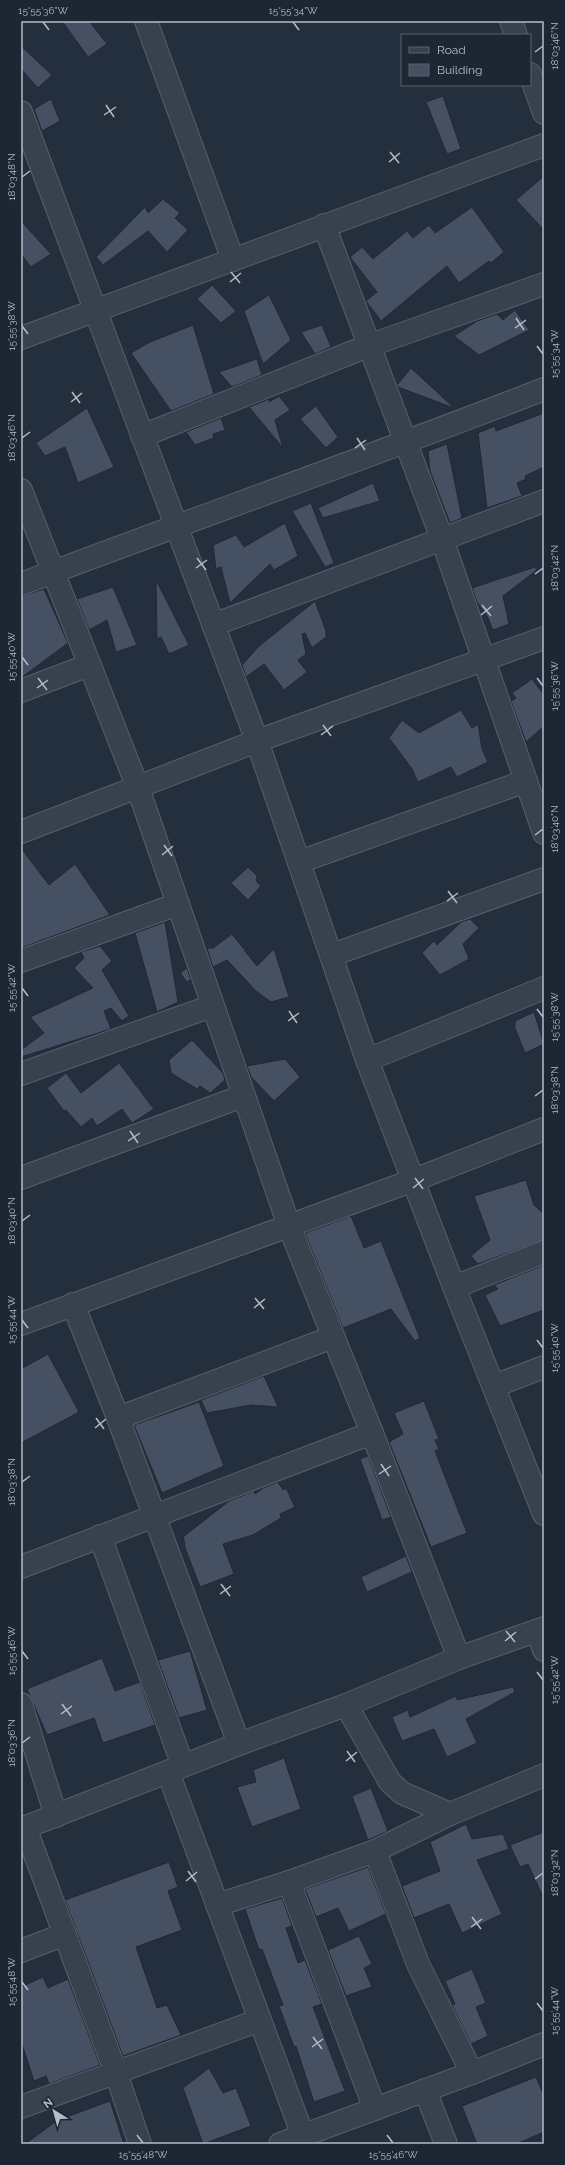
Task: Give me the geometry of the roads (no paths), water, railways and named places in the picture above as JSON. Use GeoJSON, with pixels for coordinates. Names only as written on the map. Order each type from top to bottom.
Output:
{"type":"FeatureCollection","features":[{"type":"Feature","properties":{"kind":"street"},"geometry":{"type":"LineString","coordinates":[[146,21],[233,260]]}},
{"type":"Feature","properties":{"kind":"street"},"geometry":{"type":"LineString","coordinates":[[511,21],[516,34]]}},
{"type":"Feature","properties":{"kind":"street"},"geometry":{"type":"LineString","coordinates":[[531,77],[544,113]]}},
{"type":"Feature","properties":{"kind":"street"},"geometry":{"type":"LineString","coordinates":[[21,112],[96,309],[175,526],[257,741],[367,1060],[454,1287],[544,1514]]}},
{"type":"Feature","properties":{"kind":"street"},"geometry":{"type":"LineString","coordinates":[[21,338],[96,309],[544,145]]}},
{"type":"Feature","properties":{"kind":"street"},"geometry":{"type":"LineString","coordinates":[[324,225],[368,346],[442,538],[544,833]]}},
{"type":"Feature","properties":{"kind":"street"},"geometry":{"type":"LineString","coordinates":[[142,436],[368,346],[544,284]]}},
{"type":"Feature","properties":{"kind":"street"},"geometry":{"type":"LineString","coordinates":[[21,584],[175,526],[406,443],[544,389]]}},
{"type":"Feature","properties":{"kind":"street"},"geometry":{"type":"LineString","coordinates":[[21,490],[138,788],[289,1226],[372,1433],[459,1658]]}},
{"type":"Feature","properties":{"kind":"street"},"geometry":{"type":"LineString","coordinates":[[213,625],[544,501]]}},
{"type":"Feature","properties":{"kind":"street"},"geometry":{"type":"LineString","coordinates":[[21,832],[257,741],[544,638]]}},
{"type":"Feature","properties":{"kind":"street"},"geometry":{"type":"LineString","coordinates":[[21,691],[89,666]]}},
{"type":"Feature","properties":{"kind":"street"},"geometry":{"type":"LineString","coordinates":[[299,862],[526,781]]}},
{"type":"Feature","properties":{"kind":"street"},"geometry":{"type":"LineString","coordinates":[[332,955],[544,878]]}},
{"type":"Feature","properties":{"kind":"street"},"geometry":{"type":"LineString","coordinates":[[21,961],[178,904]]}},
{"type":"Feature","properties":{"kind":"street"},"geometry":{"type":"LineString","coordinates":[[367,1060],[544,988]]}},
{"type":"Feature","properties":{"kind":"street"},"geometry":{"type":"LineString","coordinates":[[21,1074],[212,1006]]}},
{"type":"Feature","properties":{"kind":"street"},"geometry":{"type":"LineString","coordinates":[[21,1178],[243,1096]]}},
{"type":"Feature","properties":{"kind":"street"},"geometry":{"type":"LineString","coordinates":[[21,1324],[289,1226],[544,1129]]}},
{"type":"Feature","properties":{"kind":"street"},"geometry":{"type":"LineString","coordinates":[[454,1287],[544,1252]]}},
{"type":"Feature","properties":{"kind":"street"},"geometry":{"type":"LineString","coordinates":[[73,1304],[118,1418],[239,1744]]}},
{"type":"Feature","properties":{"kind":"street"},"geometry":{"type":"LineString","coordinates":[[118,1418],[333,1337]]}},
{"type":"Feature","properties":{"kind":"street"},"geometry":{"type":"LineString","coordinates":[[494,1386],[544,1367]]}},
{"type":"Feature","properties":{"kind":"street"},"geometry":{"type":"LineString","coordinates":[[21,1567],[372,1433]]}},
{"type":"Feature","properties":{"kind":"street"},"geometry":{"type":"LineString","coordinates":[[100,1536],[176,1769],[217,1905],[304,2140]]}},
{"type":"Feature","properties":{"kind":"street"},"geometry":{"type":"LineString","coordinates":[[140,2144],[116,2073],[65,1934],[23,1828],[239,1744],[346,1705],[459,1658],[542,1636]]}},
{"type":"Feature","properties":{"kind":"street"},"geometry":{"type":"LineString","coordinates":[[21,1704],[56,1816]]}},
{"type":"Feature","properties":{"kind":"street"},"geometry":{"type":"LineString","coordinates":[[346,1705],[390,1782],[402,1793],[450,1814]]}},
{"type":"Feature","properties":{"kind":"street"},"geometry":{"type":"LineString","coordinates":[[217,1905],[289,1882],[374,1851],[450,1814],[544,1775]]}},
{"type":"Feature","properties":{"kind":"street"},"geometry":{"type":"LineString","coordinates":[[374,1851],[418,1964],[472,2073]]}},
{"type":"Feature","properties":{"kind":"street"},"geometry":{"type":"LineString","coordinates":[[289,1882],[375,2109]]}},
{"type":"Feature","properties":{"kind":"street"},"geometry":{"type":"LineString","coordinates":[[21,1951],[65,1934]]}},
{"type":"Feature","properties":{"kind":"street"},"geometry":{"type":"LineString","coordinates":[[21,2107],[260,2020]]}},
{"type":"Feature","properties":{"kind":"street"},"geometry":{"type":"LineString","coordinates":[[280,2144],[304,2140],[375,2109],[472,2073],[544,2044]]}},
{"type":"Feature","properties":{"kind":"street"},"geometry":{"type":"LineString","coordinates":[[425,2090],[446,2144]]}}]}
